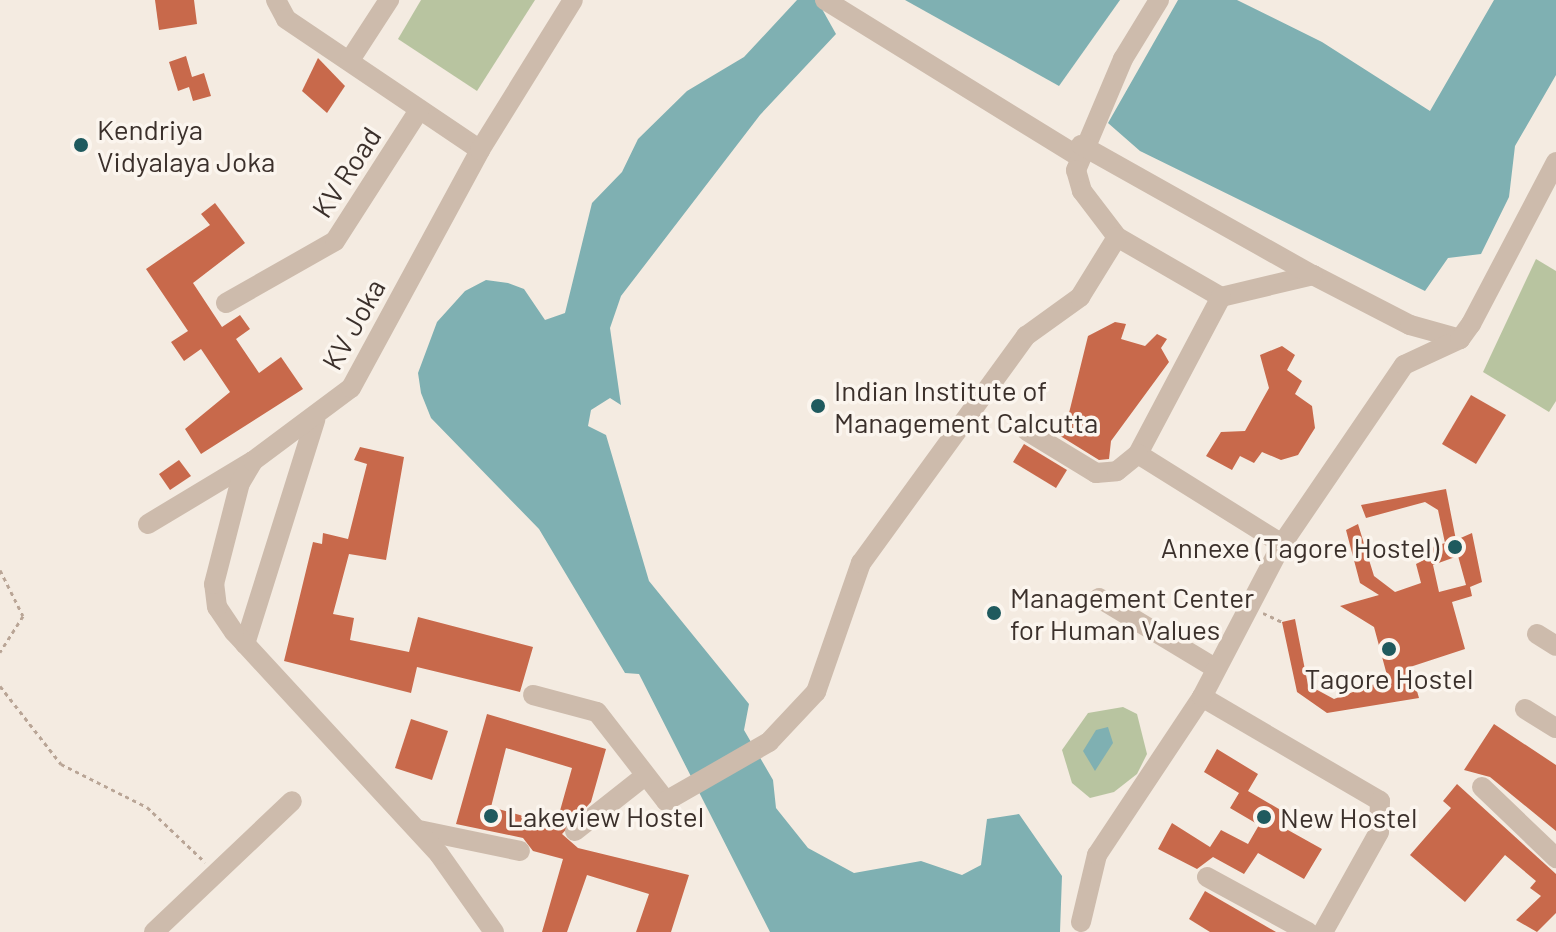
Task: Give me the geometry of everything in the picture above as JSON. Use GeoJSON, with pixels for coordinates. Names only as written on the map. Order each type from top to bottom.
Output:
{"type":"FeatureCollection","features":[{"type":"Feature","properties":{"kind":"street"},"geometry":{"type":"LineString","coordinates":[[276,0],[286,19],[480,150]]}},
{"type":"Feature","properties":{"kind":"street"},"geometry":{"type":"LineString","coordinates":[[350,60],[389,0]]}},
{"type":"Feature","properties":{"kind":"street","name":"KV Joka"},"geometry":{"type":"LineString","coordinates":[[148,524],[315,420],[351,388],[480,150],[573,0]]}},
{"type":"Feature","properties":{"kind":"street"},"geometry":{"type":"LineString","coordinates":[[825,0],[1080,151],[1410,325],[1460,339]]}},
{"type":"Feature","properties":{"kind":"street"},"geometry":{"type":"LineString","coordinates":[[1159,0],[1080,151],[1082,191],[1117,237],[1221,297],[1313,275]]}},
{"type":"Feature","properties":{"kind":"street","name":"KV Road"},"geometry":{"type":"LineString","coordinates":[[226,303],[335,241],[419,110]]}},
{"type":"Feature","properties":{"kind":"street"},"geometry":{"type":"LineString","coordinates":[[1081,922],[1097,855],[1202,697],[1282,544],[1404,365],[1460,339],[1556,162]]}},
{"type":"Feature","properties":{"kind":"street"},"geometry":{"type":"LineString","coordinates":[[533,695],[597,712],[660,800],[676,795],[769,742],[816,692],[839,610],[869,551],[1026,336],[1080,297],[1117,237]]}},
{"type":"Feature","properties":{"kind":"street"},"geometry":{"type":"LineString","coordinates":[[1027,431],[1096,473],[1117,471],[1138,454],[1221,297]]}},
{"type":"Feature","properties":{"kind":"street"},"geometry":{"type":"LineString","coordinates":[[245,644],[315,420]]}},
{"type":"Feature","properties":{"kind":"street"},"geometry":{"type":"LineString","coordinates":[[1138,454],[1282,544]]}},
{"type":"Feature","properties":{"kind":"street"},"geometry":{"type":"LineString","coordinates":[[253,461],[240,483],[214,584],[217,607],[245,644],[414,828],[494,932]]}},
{"type":"Feature","properties":{"kind":"street"},"geometry":{"type":"LineString","coordinates":[[1099,598],[1215,668]]}},
{"type":"Feature","properties":{"kind":"street"},"geometry":{"type":"LineString","coordinates":[[1537,634],[1556,646]]}},
{"type":"Feature","properties":{"kind":"street"},"geometry":{"type":"LineString","coordinates":[[1202,697],[1380,801],[1379,832],[1323,932]]}},
{"type":"Feature","properties":{"kind":"street"},"geometry":{"type":"LineString","coordinates":[[1525,709],[1556,728]]}},
{"type":"Feature","properties":{"kind":"street"},"geometry":{"type":"LineString","coordinates":[[575,831],[645,776]]}},
{"type":"Feature","properties":{"kind":"street"},"geometry":{"type":"LineString","coordinates":[[1482,787],[1556,858]]}},
{"type":"Feature","properties":{"kind":"street"},"geometry":{"type":"LineString","coordinates":[[154,932],[292,801]]}},
{"type":"Feature","properties":{"kind":"street"},"geometry":{"type":"LineString","coordinates":[[414,828],[520,851]]}},
{"type":"Feature","properties":{"kind":"street"},"geometry":{"type":"LineString","coordinates":[[1207,877],[1308,932]]}},
{"type":"Feature","properties":{"kind":"path"},"geometry":{"type":"LineString","coordinates":[[0,570],[23,616],[0,652]]}},
{"type":"Feature","properties":{"kind":"path"},"geometry":{"type":"LineString","coordinates":[[0,686],[61,764],[147,807],[217,873]]}},
{"type":"Feature","properties":{"kind":"green space"},"geometry":{"type":"Polygon","coordinates":[[[421,0],[535,0],[477,91],[398,39],[421,0]]]}},
{"type":"Feature","properties":{"kind":"green space"},"geometry":{"type":"Polygon","coordinates":[[[1536,259],[1556,271],[1556,401],[1549,412],[1483,372],[1536,259]]]}},
{"type":"Feature","properties":{"kind":"green space"},"geometry":{"type":"Polygon","coordinates":[[[1123,707],[1137,714],[1147,754],[1137,774],[1114,792],[1090,798],[1072,783],[1062,750],[1088,713],[1123,707]]]}},
{"type":"Feature","properties":{"kind":"water"},"geometry":{"type":"Polygon","coordinates":[[[797,0],[817,0],[836,34],[760,115],[621,296],[610,328],[621,405],[610,398],[591,410],[588,426],[606,435],[649,581],[749,704],[744,730],[773,780],[776,808],[808,848],[854,873],[921,861],[962,875],[981,865],[987,819],[1019,814],[1062,876],[1060,932],[770,932],[639,674],[625,673],[539,529],[431,418],[421,393],[418,373],[437,322],[465,291],[486,280],[508,283],[524,289],[545,320],[565,313],[592,203],[622,172],[638,139],[687,91],[744,57],[797,0]]]}},
{"type":"Feature","properties":{"kind":"water"},"geometry":{"type":"Polygon","coordinates":[[[905,0],[1120,0],[1059,86],[905,0]]]}},
{"type":"Feature","properties":{"kind":"water"},"geometry":{"type":"Polygon","coordinates":[[[1178,0],[1237,0],[1322,42],[1430,111],[1494,0],[1556,0],[1556,75],[1515,146],[1509,197],[1481,254],[1448,258],[1425,291],[1140,151],[1108,123],[1178,0]]]}},
{"type":"Feature","properties":{"kind":"water"},"geometry":{"type":"Polygon","coordinates":[[[1108,727],[1113,743],[1095,771],[1083,751],[1096,730],[1108,727]]]}},
{"type":"Feature","properties":{"kind":"building"},"geometry":{"type":"Polygon","coordinates":[[[155,0],[194,0],[197,24],[159,30],[155,0]]]}},
{"type":"Feature","properties":{"kind":"building"},"geometry":{"type":"Polygon","coordinates":[[[186,56],[192,77],[204,73],[211,96],[193,101],[189,87],[178,91],[169,62],[186,56]]]}},
{"type":"Feature","properties":{"kind":"building"},"geometry":{"type":"Polygon","coordinates":[[[318,58],[345,86],[327,113],[302,91],[318,58]]]}},
{"type":"Feature","properties":{"kind":"building"},"geometry":{"type":"Polygon","coordinates":[[[215,203],[245,243],[193,283],[222,327],[240,315],[250,329],[236,339],[259,373],[281,357],[303,389],[201,454],[185,429],[230,392],[201,349],[184,361],[171,342],[188,331],[146,269],[210,225],[201,214],[215,203]]]}},
{"type":"Feature","properties":{"kind":"building"},"geometry":{"type":"Polygon","coordinates":[[[1115,322],[1126,324],[1121,339],[1145,346],[1157,334],[1167,339],[1161,348],[1169,362],[1111,441],[1109,459],[1099,460],[1049,429],[1069,413],[1088,336],[1115,322]]]}},
{"type":"Feature","properties":{"kind":"building"},"geometry":{"type":"Polygon","coordinates":[[[1282,346],[1295,355],[1287,370],[1302,381],[1295,394],[1312,406],[1315,428],[1298,455],[1281,460],[1262,452],[1254,463],[1240,456],[1232,470],[1206,456],[1221,432],[1245,431],[1269,388],[1260,355],[1282,346]]]}},
{"type":"Feature","properties":{"kind":"building"},"geometry":{"type":"Polygon","coordinates":[[[1471,395],[1506,415],[1476,464],[1442,444],[1471,395]]]}},
{"type":"Feature","properties":{"kind":"building"},"geometry":{"type":"Polygon","coordinates":[[[1024,444],[1067,470],[1056,488],[1013,462],[1024,444]]]}},
{"type":"Feature","properties":{"kind":"building"},"geometry":{"type":"Polygon","coordinates":[[[360,447],[404,457],[386,560],[349,554],[333,614],[354,618],[350,640],[409,652],[418,617],[533,647],[520,692],[417,667],[411,693],[284,661],[313,542],[322,544],[323,533],[348,539],[367,464],[354,460],[360,447]]]}},
{"type":"Feature","properties":{"kind":"building"},"geometry":{"type":"Polygon","coordinates":[[[179,460],[191,476],[170,490],[159,474],[179,460]]]}},
{"type":"Feature","properties":{"kind":"building"},"geometry":{"type":"Polygon","coordinates":[[[1446,489],[1456,540],[1472,533],[1482,582],[1470,587],[1472,596],[1452,602],[1465,649],[1410,667],[1419,698],[1327,713],[1297,692],[1282,622],[1295,619],[1308,685],[1334,699],[1388,679],[1374,627],[1340,606],[1379,595],[1360,583],[1346,530],[1358,524],[1374,576],[1395,592],[1421,583],[1416,564],[1426,559],[1423,550],[1445,543],[1438,510],[1425,502],[1366,518],[1361,505],[1446,489]],[[1458,556],[1433,565],[1439,592],[1466,585],[1458,556]]]}},
{"type":"Feature","properties":{"kind":"building","name":"Lakeview Hostel"},"geometry":{"type":"Polygon","coordinates":[[[487,714],[606,749],[591,802],[562,834],[578,848],[689,875],[671,932],[636,932],[649,894],[587,875],[567,932],[542,932],[563,859],[533,851],[523,838],[456,824],[487,714]],[[506,748],[491,807],[556,825],[572,768],[506,748]]]}},
{"type":"Feature","properties":{"kind":"building"},"geometry":{"type":"Polygon","coordinates":[[[411,719],[448,731],[432,780],[395,768],[411,719]]]}},
{"type":"Feature","properties":{"kind":"building"},"geometry":{"type":"Polygon","coordinates":[[[1494,724],[1556,765],[1556,831],[1490,777],[1464,770],[1494,724]]]}},
{"type":"Feature","properties":{"kind":"building","name":"New Hostel"},"geometry":{"type":"Polygon","coordinates":[[[1217,749],[1258,774],[1248,791],[1284,812],[1279,825],[1322,849],[1304,879],[1258,853],[1244,874],[1213,857],[1197,869],[1158,849],[1172,823],[1210,847],[1221,830],[1248,844],[1259,825],[1230,808],[1239,793],[1204,772],[1217,749]]]}},
{"type":"Feature","properties":{"kind":"building"},"geometry":{"type":"Polygon","coordinates":[[[1457,784],[1556,874],[1556,913],[1537,932],[1516,920],[1541,896],[1530,888],[1536,881],[1505,855],[1465,902],[1410,855],[1451,808],[1443,801],[1457,784]]]}},
{"type":"Feature","properties":{"kind":"building"},"geometry":{"type":"Polygon","coordinates":[[[1205,891],[1276,932],[1210,932],[1189,919],[1205,891]]]}},
{"type":"Feature","properties":{"kind":"place","name":"Kendriya Vidyalaya Joka"},"geometry":{"type":"Point","coordinates":[81,145]}},
{"type":"Feature","properties":{"kind":"place","name":"Indian Institute of Management Calcutta"},"geometry":{"type":"Point","coordinates":[818,406]}},
{"type":"Feature","properties":{"kind":"place","name":"Annexe (Tagore Hostel)"},"geometry":{"type":"Point","coordinates":[1455,547]}},
{"type":"Feature","properties":{"kind":"place","name":"Management Center for Human Values"},"geometry":{"type":"Point","coordinates":[994,613]}},
{"type":"Feature","properties":{"kind":"place","name":"Tagore Hostel"},"geometry":{"type":"Point","coordinates":[1389,649]}},
{"type":"Feature","properties":{"kind":"place","name":"Lakeview Hostel"},"geometry":{"type":"Point","coordinates":[491,816]}},
{"type":"Feature","properties":{"kind":"place","name":"New Hostel"},"geometry":{"type":"Point","coordinates":[1264,817]}}]}
